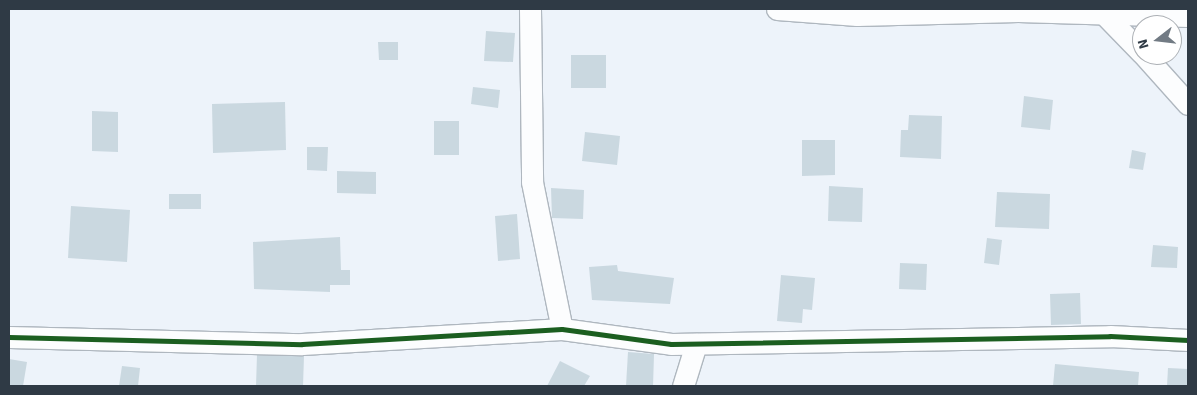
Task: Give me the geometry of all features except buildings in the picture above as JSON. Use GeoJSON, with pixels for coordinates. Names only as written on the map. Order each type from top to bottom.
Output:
{"type":"FeatureCollection","features":[{"type":"Feature","properties":{"kind":"street"},"geometry":{"type":"LineString","coordinates":[[530,9],[532,182],[562,329]]}},
{"type":"Feature","properties":{"kind":"street"},"geometry":{"type":"LineString","coordinates":[[777,9],[857,15],[1103,13],[1188,16]]}},
{"type":"Feature","properties":{"kind":"street"},"geometry":{"type":"LineString","coordinates":[[1103,13],[1132,43]]}},
{"type":"Feature","properties":{"kind":"street"},"geometry":{"type":"LineString","coordinates":[[1153,65],[1188,104]]}},
{"type":"Feature","properties":{"kind":"street"},"geometry":{"type":"LineString","coordinates":[[9,337],[302,344],[562,329],[696,344],[1110,336],[1188,340]]}},
{"type":"Feature","properties":{"kind":"street"},"geometry":{"type":"LineString","coordinates":[[683,386],[696,344]]}},
{"type":"Feature","properties":{"kind":"cycle path"},"geometry":{"type":"LineString","coordinates":[[9,337],[302,344],[562,329],[671,344],[1110,336],[1188,340]]}}]}
